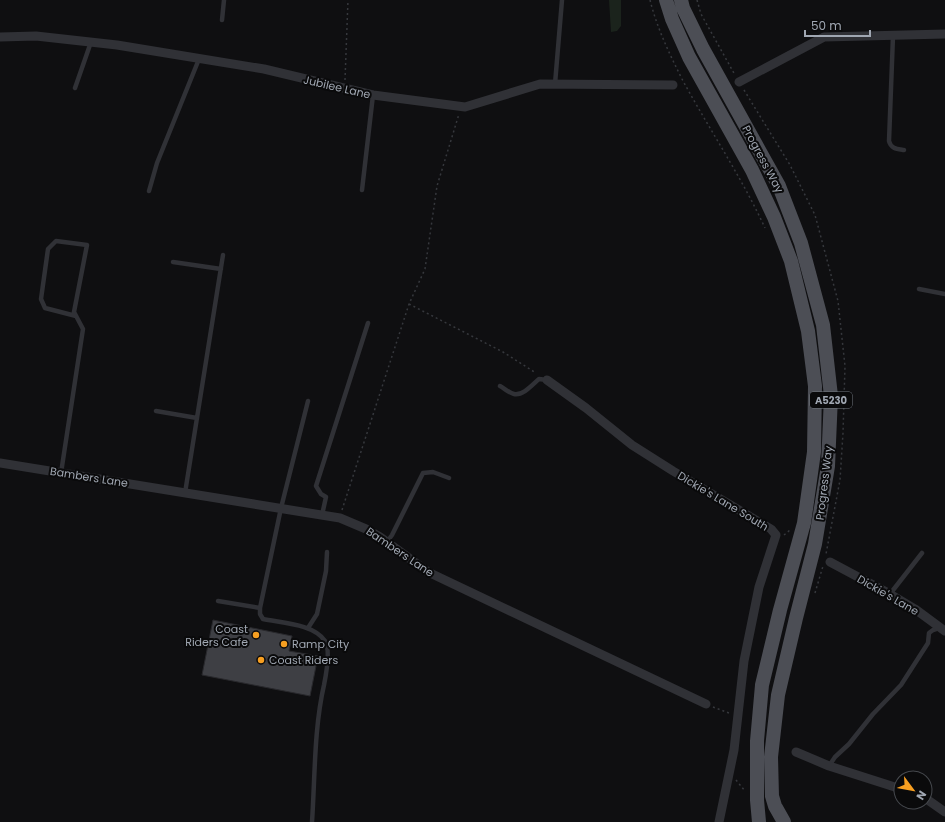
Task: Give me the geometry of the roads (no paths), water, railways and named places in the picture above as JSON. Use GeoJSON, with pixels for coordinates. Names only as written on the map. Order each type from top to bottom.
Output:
{"type":"FeatureCollection","features":[{"type":"Feature","properties":{"kind":"main road","name":"Progress Way"},"geometry":{"type":"LineString","coordinates":[[666,0],[672,19],[689,57],[752,170],[777,224],[791,260],[807,324],[814,378],[814,452],[804,523],[780,610],[762,685],[757,741],[756,800],[759,822]]}},
{"type":"Feature","properties":{"kind":"main road","name":"Progress Way"},"geometry":{"type":"LineString","coordinates":[[681,0],[683,8],[703,49],[779,186],[801,243],[824,333],[831,396],[828,466],[815,544],[778,695],[771,757],[772,796],[777,810],[784,822]]}},
{"type":"Feature","properties":{"kind":"street"},"geometry":{"type":"LineString","coordinates":[[739,82],[824,38],[945,34]]}},
{"type":"Feature","properties":{"kind":"street","name":"Jubilee Lane"},"geometry":{"type":"LineString","coordinates":[[0,37],[36,36],[117,45],[264,69],[374,95],[465,107],[540,84],[673,85]]}},
{"type":"Feature","properties":{"kind":"street","name":"Dickie's Lane South"},"geometry":{"type":"LineString","coordinates":[[547,380],[586,408],[632,445],[673,472],[771,529],[776,535],[776,539],[759,588],[744,661],[734,750],[719,822]]}},
{"type":"Feature","properties":{"kind":"street","name":"Bambers Lane"},"geometry":{"type":"LineString","coordinates":[[0,463],[340,518],[366,529],[387,542],[428,572],[706,704]]}},
{"type":"Feature","properties":{"kind":"street","name":"Dickie's Lane"},"geometry":{"type":"LineString","coordinates":[[830,562],[890,594],[915,609],[942,629]]}},
{"type":"Feature","properties":{"kind":"street"},"geometry":{"type":"LineString","coordinates":[[796,752],[829,766],[893,786]]}},
{"type":"Feature","properties":{"kind":"street"},"geometry":{"type":"LineString","coordinates":[[933,804],[945,812]]}},
{"type":"Feature","properties":{"kind":"lane"},"geometry":{"type":"LineString","coordinates":[[222,20],[224,0]]}},
{"type":"Feature","properties":{"kind":"lane"},"geometry":{"type":"LineString","coordinates":[[555,84],[562,0]]}},
{"type":"Feature","properties":{"kind":"lane"},"geometry":{"type":"LineString","coordinates":[[893,36],[889,140],[892,147],[904,150]]}},
{"type":"Feature","properties":{"kind":"lane"},"geometry":{"type":"LineString","coordinates":[[75,88],[91,42]]}},
{"type":"Feature","properties":{"kind":"lane"},"geometry":{"type":"LineString","coordinates":[[149,191],[157,163],[198,59]]}},
{"type":"Feature","properties":{"kind":"lane"},"geometry":{"type":"LineString","coordinates":[[362,190],[374,95]]}},
{"type":"Feature","properties":{"kind":"lane"},"geometry":{"type":"LineString","coordinates":[[61,473],[83,329],[74,312],[87,245],[56,241],[48,249],[40,299],[45,308],[76,316]]}},
{"type":"Feature","properties":{"kind":"lane"},"geometry":{"type":"LineString","coordinates":[[185,493],[223,255]]}},
{"type":"Feature","properties":{"kind":"lane"},"geometry":{"type":"LineString","coordinates":[[173,262],[221,269]]}},
{"type":"Feature","properties":{"kind":"lane"},"geometry":{"type":"LineString","coordinates":[[919,289],[945,294]]}},
{"type":"Feature","properties":{"kind":"lane"},"geometry":{"type":"LineString","coordinates":[[322,515],[326,497],[321,494],[316,486],[368,323]]}},
{"type":"Feature","properties":{"kind":"lane"},"geometry":{"type":"LineString","coordinates":[[500,386],[513,394],[517,394],[527,389],[539,379],[547,380]]}},
{"type":"Feature","properties":{"kind":"lane"},"geometry":{"type":"LineString","coordinates":[[308,402],[281,508],[260,614],[264,619],[308,628],[320,635],[328,645],[326,674],[319,705],[312,822]]}},
{"type":"Feature","properties":{"kind":"lane"},"geometry":{"type":"LineString","coordinates":[[156,411],[197,418]]}},
{"type":"Feature","properties":{"kind":"lane"},"geometry":{"type":"LineString","coordinates":[[387,542],[423,473],[433,472],[449,478]]}},
{"type":"Feature","properties":{"kind":"lane"},"geometry":{"type":"LineString","coordinates":[[308,628],[317,614],[326,571],[327,552]]}},
{"type":"Feature","properties":{"kind":"lane"},"geometry":{"type":"LineString","coordinates":[[890,594],[922,553]]}},
{"type":"Feature","properties":{"kind":"lane"},"geometry":{"type":"LineString","coordinates":[[218,601],[260,608]]}},
{"type":"Feature","properties":{"kind":"lane"},"geometry":{"type":"LineString","coordinates":[[829,766],[835,757],[849,744],[873,714],[901,684],[928,643],[929,633],[933,630],[942,629]]}},
{"type":"Feature","properties":{"kind":"place","name":"Coast Riders Cafe"},"geometry":{"type":"Point","coordinates":[256,635]}},
{"type":"Feature","properties":{"kind":"place","name":"Ramp City"},"geometry":{"type":"Point","coordinates":[284,644]}},
{"type":"Feature","properties":{"kind":"place","name":"Coast Riders"},"geometry":{"type":"Point","coordinates":[261,660]}}]}
